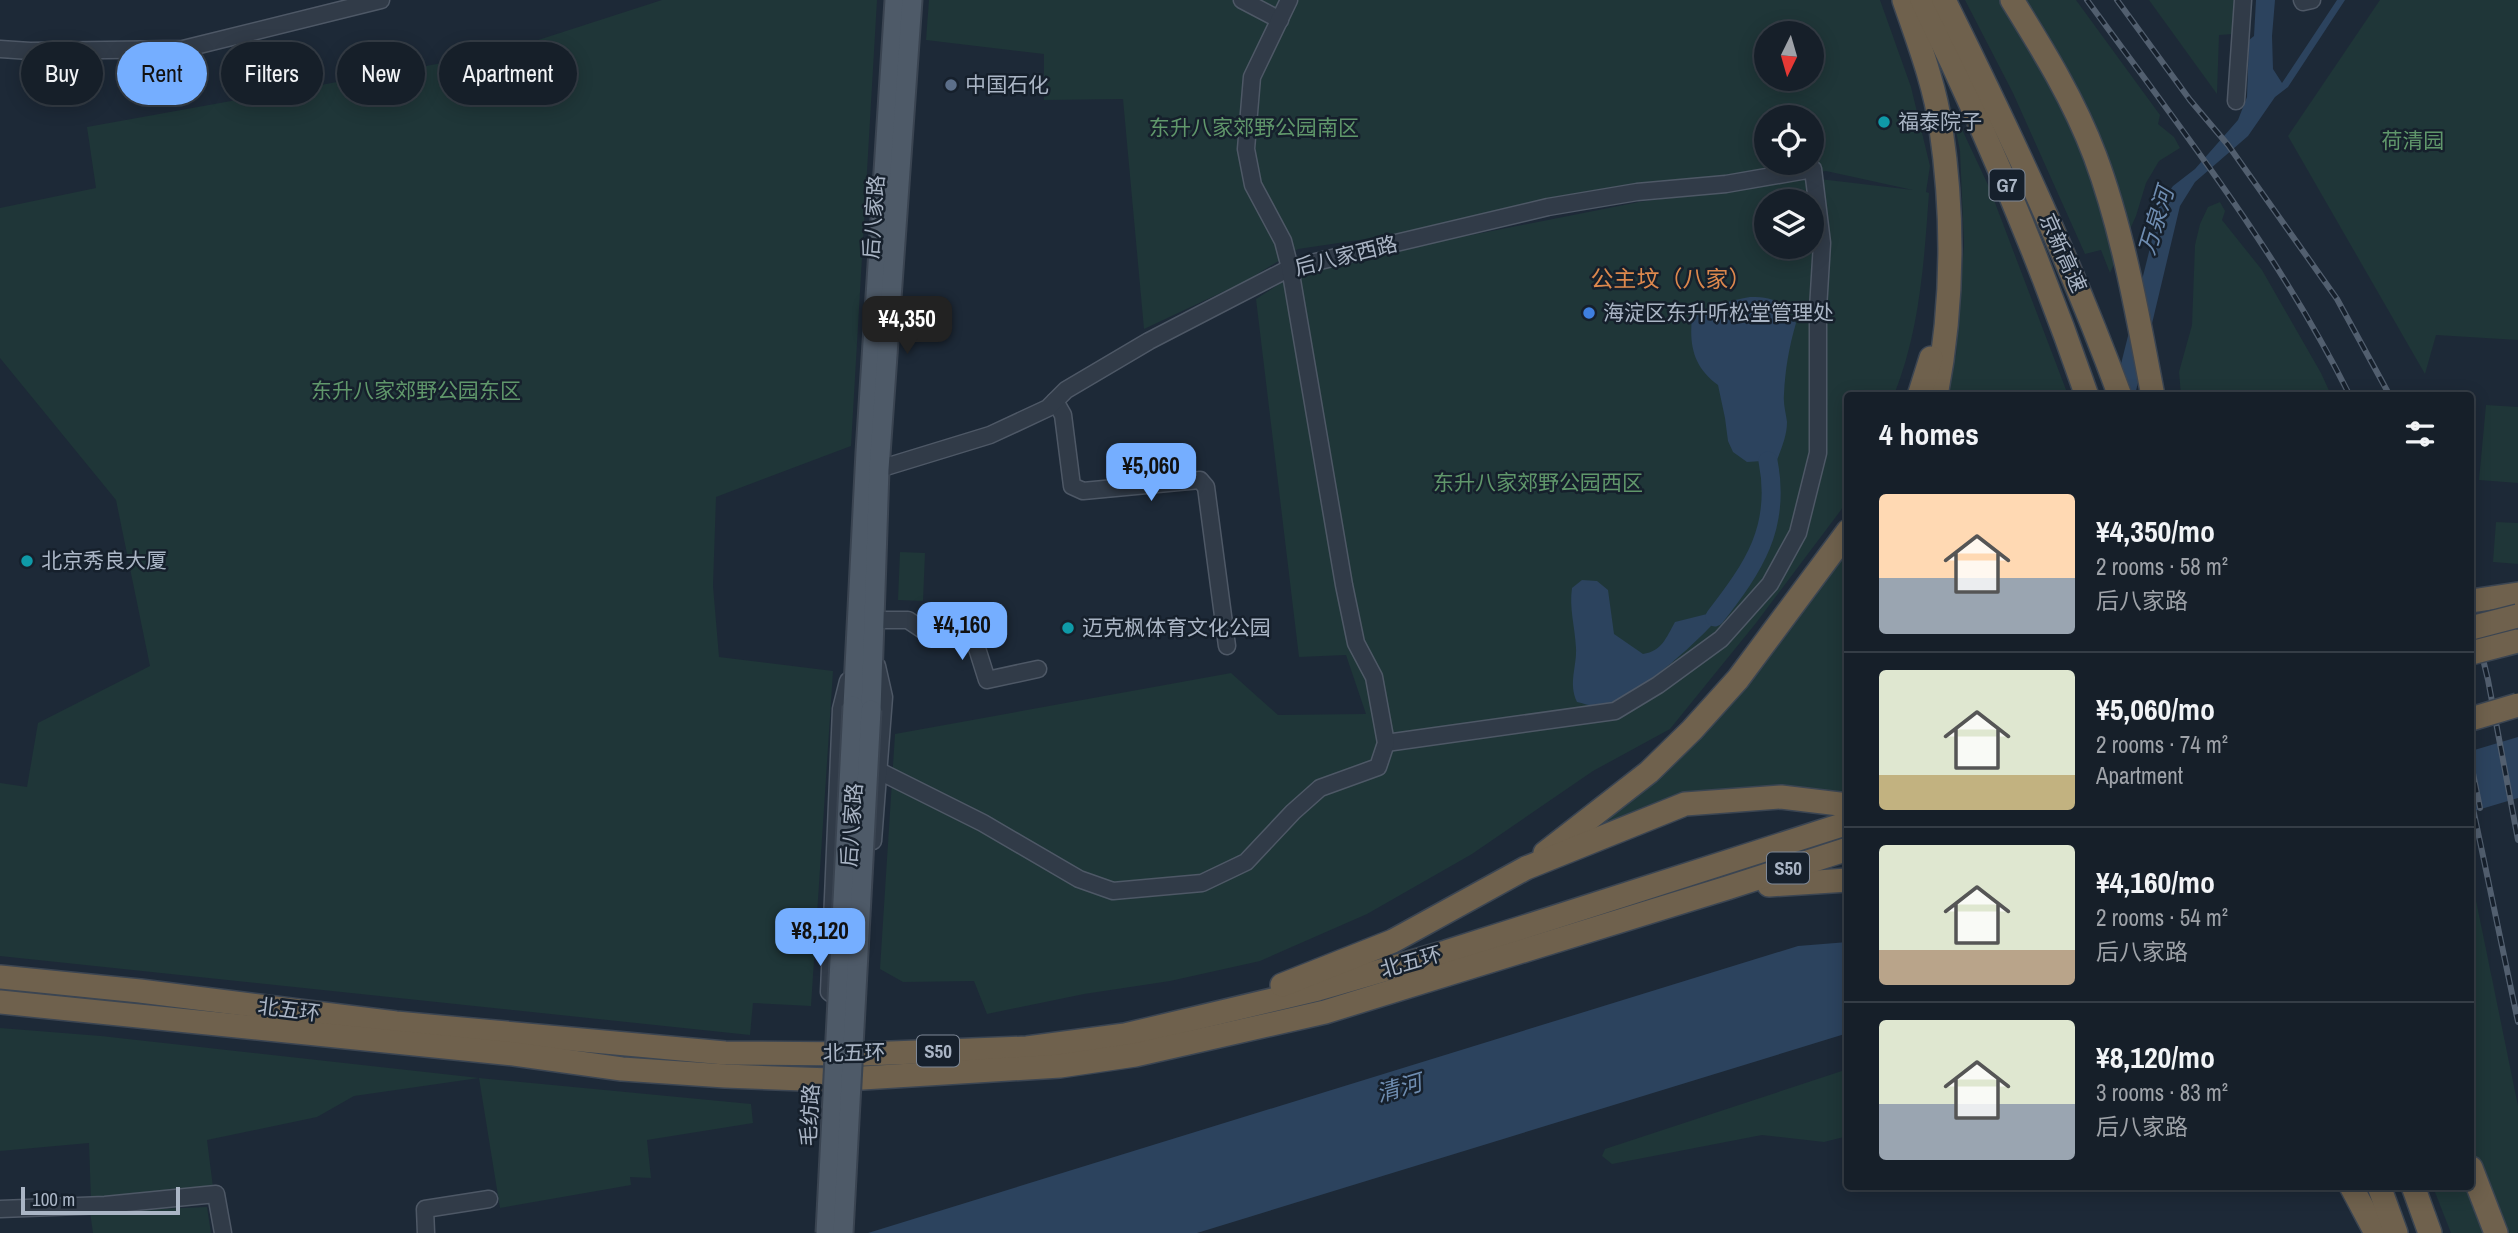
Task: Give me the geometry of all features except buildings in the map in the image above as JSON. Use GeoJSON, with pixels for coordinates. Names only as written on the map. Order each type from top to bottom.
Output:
{"type":"FeatureCollection","features":[{"type":"Feature","properties":{"kind":"highway"},"geometry":{"type":"LineString","coordinates":[[1904,0],[1921,49],[1941,126],[1952,244],[1944,354],[1937,392]]}},
{"type":"Feature","properties":{"kind":"highway","name":"京新高速"},"geometry":{"type":"LineString","coordinates":[[1922,0],[1969,97],[2024,223],[2084,385]]}},
{"type":"Feature","properties":{"kind":"highway","name":"京新高速"},"geometry":{"type":"LineString","coordinates":[[1944,0],[2026,168],[2088,310],[2119,392]]}},
{"type":"Feature","properties":{"kind":"highway"},"geometry":{"type":"LineString","coordinates":[[2012,0],[2052,64],[2076,110],[2100,171],[2121,245],[2153,392]]}},
{"type":"Feature","properties":{"kind":"highway"},"geometry":{"type":"LineString","coordinates":[[1920,392],[1948,301]]}},
{"type":"Feature","properties":{"kind":"highway"},"geometry":{"type":"LineString","coordinates":[[1527,868],[1649,772],[1692,730],[1738,679],[1844,536]]}},
{"type":"Feature","properties":{"kind":"highway"},"geometry":{"type":"LineString","coordinates":[[2474,603],[2515,602]]}},
{"type":"Feature","properties":{"kind":"highway"},"geometry":{"type":"LineString","coordinates":[[2474,626],[2515,602]]}},
{"type":"Feature","properties":{"kind":"highway"},"geometry":{"type":"LineString","coordinates":[[2474,652],[2518,641]]}},
{"type":"Feature","properties":{"kind":"highway"},"geometry":{"type":"LineString","coordinates":[[2474,718],[2512,707]]}},
{"type":"Feature","properties":{"kind":"highway"},"geometry":{"type":"LineString","coordinates":[[2474,726],[2512,707]]}},
{"type":"Feature","properties":{"kind":"highway"},"geometry":{"type":"LineString","coordinates":[[1214,1013],[1393,942],[1527,868],[1685,804],[1781,797],[1844,805]]}},
{"type":"Feature","properties":{"kind":"highway","name":"北五环"},"geometry":{"type":"LineString","coordinates":[[0,977],[140,991],[396,1023],[725,1053],[864,1054],[1027,1048],[1125,1035],[1318,989],[1446,952],[1844,824]]}},
{"type":"Feature","properties":{"kind":"highway","name":"北五环"},"geometry":{"type":"LineString","coordinates":[[0,1002],[514,1054],[622,1069],[725,1076],[830,1080],[1060,1066],[1135,1055],[1325,1012],[1844,850]]}},
{"type":"Feature","properties":{"kind":"highway"},"geometry":{"type":"LineString","coordinates":[[1727,888],[1844,880]]}},
{"type":"Feature","properties":{"kind":"highway"},"geometry":{"type":"LineString","coordinates":[[2474,1177],[2496,1233]]}},
{"type":"Feature","properties":{"kind":"highway"},"geometry":{"type":"LineString","coordinates":[[2353,1190],[2376,1233]]}},
{"type":"Feature","properties":{"kind":"highway"},"geometry":{"type":"LineString","coordinates":[[2380,1190],[2396,1233]]}},
{"type":"Feature","properties":{"kind":"highway"},"geometry":{"type":"LineString","coordinates":[[2414,1190],[2430,1233]]}},
{"type":"Feature","properties":{"kind":"main road","name":"后八家路"},"geometry":{"type":"LineString","coordinates":[[862,708],[866,452],[895,0]]}},
{"type":"Feature","properties":{"kind":"main road","name":"后八家路"},"geometry":{"type":"LineString","coordinates":[[865,644],[874,620],[879,469],[912,0]]}},
{"type":"Feature","properties":{"kind":"main road","name":"毛纺路"},"geometry":{"type":"LineString","coordinates":[[834,1220],[862,708]]}},
{"type":"Feature","properties":{"kind":"street"},"geometry":{"type":"LineString","coordinates":[[0,49],[183,49],[380,0]]}},
{"type":"Feature","properties":{"kind":"street"},"geometry":{"type":"LineString","coordinates":[[1242,0],[1280,20]]}},
{"type":"Feature","properties":{"kind":"street"},"geometry":{"type":"LineString","coordinates":[[879,771],[983,823],[1079,879],[1112,891],[1202,883],[1246,862],[1293,812],[1320,788],[1378,767],[1387,743],[1374,677],[1356,643],[1290,268],[1283,241],[1253,185],[1246,149],[1252,77],[1289,0]]}},
{"type":"Feature","properties":{"kind":"street"},"geometry":{"type":"LineString","coordinates":[[2236,101],[2243,0]]}},
{"type":"Feature","properties":{"kind":"street"},"geometry":{"type":"LineString","coordinates":[[2302,0],[2312,0]]}},
{"type":"Feature","properties":{"kind":"street","name":"后八家西路"},"geometry":{"type":"LineString","coordinates":[[879,469],[990,435],[1048,408],[1066,390],[1149,341],[1290,268],[1548,207],[1637,192],[1726,184],[1813,169],[1822,243],[1818,309],[1818,453],[1798,533],[1770,584],[1721,639],[1658,685],[1615,711],[1387,743]]}},
{"type":"Feature","properties":{"kind":"street"},"geometry":{"type":"LineString","coordinates":[[1055,401],[1063,415],[1072,486],[1083,491],[1200,480],[1206,487],[1227,646]]}},
{"type":"Feature","properties":{"kind":"street"},"geometry":{"type":"LineString","coordinates":[[874,620],[908,620],[929,634],[970,626],[987,680],[1038,669]]}},
{"type":"Feature","properties":{"kind":"street","name":"后八家路"},"geometry":{"type":"LineString","coordinates":[[865,644],[884,697],[869,895],[866,991],[847,1005],[828,992],[842,709],[865,644]]}},
{"type":"Feature","properties":{"kind":"street"},"geometry":{"type":"LineString","coordinates":[[0,1209],[105,1205],[216,1194],[223,1233]]}},
{"type":"Feature","properties":{"kind":"street"},"geometry":{"type":"LineString","coordinates":[[426,1233],[425,1209],[489,1199]]}},
{"type":"Feature","properties":{"kind":"street"},"geometry":{"type":"LineString","coordinates":[[832,1233],[834,1220]]}},
{"type":"Feature","properties":{"kind":"green space","name":"东升八家郊野公园东区"},"geometry":{"type":"Polygon","coordinates":[[[662,0],[877,0],[851,446],[716,497],[713,586],[719,657],[833,671],[811,1006],[753,1003],[750,1035],[0,956],[0,783],[27,787],[38,723],[150,666],[116,500],[0,358],[0,208],[96,188],[87,127],[221,103],[221,105],[323,105],[323,85],[337,82],[337,105],[425,105],[425,66],[439,64],[439,105],[577,105],[577,42],[532,42],[662,0]]]}},
{"type":"Feature","properties":{"kind":"green space","name":"东升八家郊野公园西区"},"geometry":{"type":"Polygon","coordinates":[[[929,0],[1880,0],[1911,87],[1930,166],[1926,192],[1929,193],[1915,321],[1895,392],[1844,392],[1844,504],[1756,623],[1670,729],[1593,771],[1472,854],[1367,914],[1260,961],[1170,981],[1084,994],[987,1014],[974,981],[903,982],[880,969],[895,734],[1231,673],[1278,715],[1366,714],[1346,655],[1299,657],[1256,299],[1304,268],[1639,202],[1811,178],[1913,190],[1824,171],[1824,105],[1754,105],[1754,175],[1799,175],[1298,249],[1246,281],[1144,329],[1123,99],[1044,100],[1044,54],[926,40],[929,0]]]}},
{"type":"Feature","properties":{"kind":"green space"},"geometry":{"type":"Polygon","coordinates":[[[1965,0],[2076,0],[2160,115],[2158,124],[2174,137],[2180,148],[2159,161],[2146,183],[2136,216],[2110,273],[2101,250],[2085,254],[2013,93],[1965,0]]]}},
{"type":"Feature","properties":{"kind":"green space"},"geometry":{"type":"Polygon","coordinates":[[[2149,0],[2236,0],[2233,34],[2219,35],[2217,94],[2149,0]]]}},
{"type":"Feature","properties":{"kind":"green space","name":"荷清园"},"geometry":{"type":"Polygon","coordinates":[[[2380,0],[2518,0],[2518,340],[2436,335],[2425,374],[2288,136],[2380,0]]]}},
{"type":"Feature","properties":{"kind":"green space"},"geometry":{"type":"Polygon","coordinates":[[[1951,106],[1989,187],[2067,392],[1937,392],[1956,356],[1964,244],[1960,151],[1951,106]]]}},
{"type":"Feature","properties":{"kind":"green space"},"geometry":{"type":"Polygon","coordinates":[[[2220,202],[2225,211],[2222,220],[2262,270],[2330,392],[2181,392],[2179,372],[2192,325],[2195,245],[2208,207],[2220,202]]]}},
{"type":"Feature","properties":{"kind":"green space"},"geometry":{"type":"Polygon","coordinates":[[[2486,405],[2518,407],[2518,483],[2479,480],[2486,405]]]}},
{"type":"Feature","properties":{"kind":"green space"},"geometry":{"type":"Polygon","coordinates":[[[2496,522],[2518,523],[2518,564],[2493,562],[2496,522]]]}},
{"type":"Feature","properties":{"kind":"green space"},"geometry":{"type":"Polygon","coordinates":[[[1844,547],[1844,799],[1756,788],[1596,828],[1726,708],[1844,547]]]}},
{"type":"Feature","properties":{"kind":"green space"},"geometry":{"type":"Polygon","coordinates":[[[900,552],[925,553],[923,601],[898,600],[900,552]]]}},
{"type":"Feature","properties":{"kind":"green space"},"geometry":{"type":"Polygon","coordinates":[[[2474,891],[2518,1106],[2518,1233],[2451,1233],[2434,1190],[2474,1190],[2474,891]]]}},
{"type":"Feature","properties":{"kind":"green space"},"geometry":{"type":"Polygon","coordinates":[[[0,1028],[101,1036],[479,1078],[354,1096],[317,1117],[207,1140],[213,1187],[91,1200],[89,1143],[0,1151],[0,1028]]]}},
{"type":"Feature","properties":{"kind":"green space"},"geometry":{"type":"Polygon","coordinates":[[[1844,1070],[1844,1137],[1824,1142],[1762,1135],[1612,1164],[1602,1156],[1605,1149],[1844,1070]]]}},
{"type":"Feature","properties":{"kind":"green space"},"geometry":{"type":"Polygon","coordinates":[[[479,1078],[751,1104],[753,1123],[647,1140],[651,1178],[630,1177],[631,1185],[500,1208],[479,1078]]]}},
{"type":"Feature","properties":{"kind":"green space"},"geometry":{"type":"Polygon","coordinates":[[[207,1207],[211,1233],[93,1233],[90,1212],[207,1207]]]}},
{"type":"Feature","properties":{"kind":"water"},"geometry":{"type":"Polygon","coordinates":[[[2256,0],[2275,0],[2273,69],[2282,83],[2337,0],[2345,0],[2288,87],[2275,97],[2248,136],[2195,182],[2180,206],[2136,392],[2114,392],[2159,205],[2173,186],[2195,169],[2238,120],[2247,97],[2249,40],[2254,36],[2256,0]]]}},
{"type":"Feature","properties":{"kind":"water"},"geometry":{"type":"Polygon","coordinates":[[[1750,297],[1777,302],[1796,323],[1785,376],[1786,432],[1777,460],[1747,462],[1733,452],[1728,441],[1718,385],[1698,364],[1691,338],[1692,318],[1720,304],[1750,297]]]}},
{"type":"Feature","properties":{"kind":"water"},"geometry":{"type":"Polygon","coordinates":[[[1582,580],[1597,581],[1608,590],[1614,634],[1643,654],[1659,647],[1675,622],[1711,613],[1715,617],[1712,625],[1675,660],[1627,695],[1598,706],[1577,702],[1573,688],[1576,648],[1571,595],[1572,588],[1582,580]]]}},
{"type":"Feature","properties":{"kind":"water"},"geometry":{"type":"Polygon","coordinates":[[[2518,737],[2518,798],[2474,811],[2474,750],[2518,737]]]}},
{"type":"Feature","properties":{"kind":"water","name":"清河"},"geometry":{"type":"Polygon","coordinates":[[[1844,942],[1844,1034],[1197,1233],[868,1233],[1798,946],[1844,942]]]}},
{"type":"Feature","properties":{"kind":"waterway"},"geometry":{"type":"LineString","coordinates":[[1715,617],[1742,581],[1761,545],[1771,506],[1768,461]]}},
{"type":"Feature","properties":{"kind":"railway"},"geometry":{"type":"LineString","coordinates":[[2087,0],[2227,192],[2292,292],[2348,392]]}},
{"type":"Feature","properties":{"kind":"railway"},"geometry":{"type":"LineString","coordinates":[[2117,0],[2190,100],[2228,145],[2337,299],[2388,392]]}},
{"type":"Feature","properties":{"kind":"railway"},"geometry":{"type":"LineString","coordinates":[[2474,622],[2488,680],[2518,840]]}},
{"type":"Feature","properties":{"kind":"railway"},"geometry":{"type":"LineString","coordinates":[[2474,778],[2480,808]]}},
{"type":"Feature","properties":{"kind":"railway"},"geometry":{"type":"LineString","coordinates":[[2474,813],[2518,1022]]}},
{"type":"Feature","properties":{"kind":"place","name":"中国石化"},"geometry":{"type":"Point","coordinates":[951,85]}},
{"type":"Feature","properties":{"kind":"place","name":"福泰院子"},"geometry":{"type":"Point","coordinates":[1884,122]}},
{"type":"Feature","properties":{"kind":"place","name":"海淀区东升听松堂管理处"},"geometry":{"type":"Point","coordinates":[1589,313]}},
{"type":"Feature","properties":{"kind":"place","name":"北京秀良大厦"},"geometry":{"type":"Point","coordinates":[27,561]}},
{"type":"Feature","properties":{"kind":"place","name":"迈克枫体育文化公园"},"geometry":{"type":"Point","coordinates":[1068,628]}},
{"type":"Feature","properties":{"kind":"district","name":"公主坟（八家）"},"geometry":{"type":"Point","coordinates":[1671,279]}},
{"type":"Feature","properties":{"kind":"park label","name":"东升八家郊野公园南区"},"geometry":{"type":"Point","coordinates":[1254,128]}},
{"type":"Feature","properties":{"kind":"water label","name":"万泉河"},"geometry":{"type":"Point","coordinates":[2156,221]}}]}
